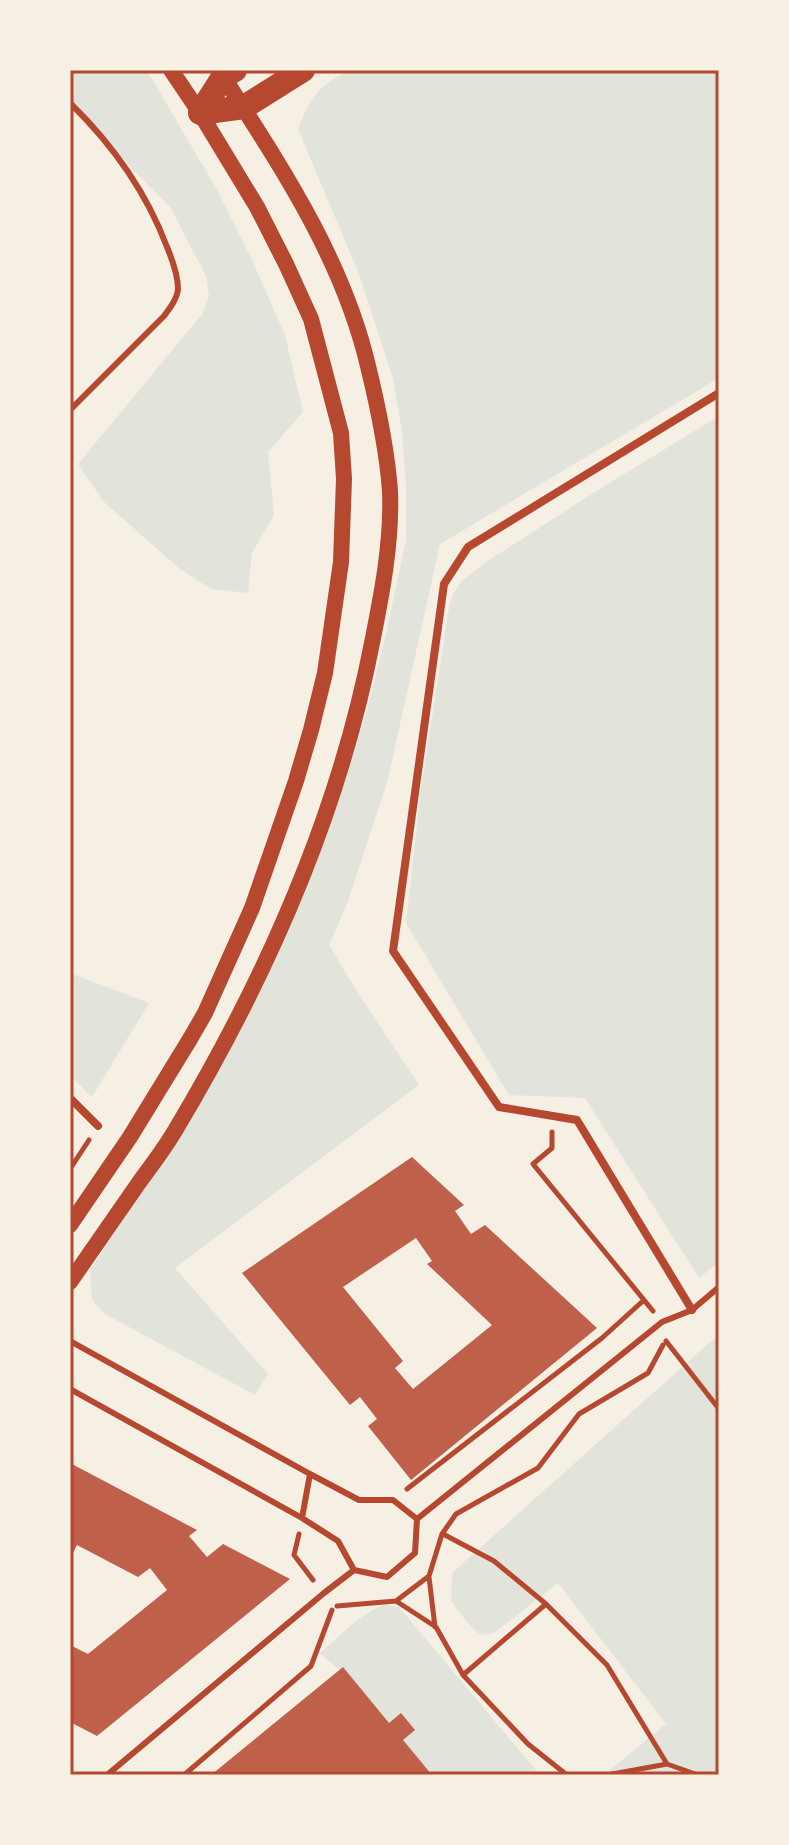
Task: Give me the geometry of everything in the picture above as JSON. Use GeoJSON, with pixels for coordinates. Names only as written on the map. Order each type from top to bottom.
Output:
{"type":"FeatureCollection","features":[{"type":"Feature","properties":{"kind":"highway"},"geometry":{"type":"LineString","coordinates":[[200,113],[244,107],[303,70]]}},
{"type":"Feature","properties":{"kind":"highway"},"geometry":{"type":"LineString","coordinates":[[200,113],[226,72]]}},
{"type":"Feature","properties":{"kind":"main road"},"geometry":{"type":"LineString","coordinates":[[70,1225],[130,1137],[205,1013],[252,908],[311,730],[325,673],[341,562],[344,479],[341,433],[311,319],[257,207],[171,70]]}},
{"type":"Feature","properties":{"kind":"main road"},"geometry":{"type":"LineString","coordinates":[[70,1282],[175,1131],[231,1029],[282,926],[332,797],[348,744],[363,688],[386,561],[390,491],[383,440],[367,363],[345,294],[313,222],[226,72]]}},
{"type":"Feature","properties":{"kind":"street"},"geometry":{"type":"LineString","coordinates":[[692,1310],[577,1120],[499,1107],[393,951],[444,584],[468,547],[719,393]]}},
{"type":"Feature","properties":{"kind":"street"},"geometry":{"type":"LineString","coordinates":[[70,1098],[98,1126]]}},
{"type":"Feature","properties":{"kind":"lane"},"geometry":{"type":"LineString","coordinates":[[70,103],[94,126],[122,161],[152,212],[172,258],[178,290],[164,316],[70,410]]}},
{"type":"Feature","properties":{"kind":"lane"},"geometry":{"type":"LineString","coordinates":[[70,1389],[302,1518],[338,1541],[354,1570],[387,1577],[415,1553],[417,1519],[662,1322],[692,1310],[719,1287]]}},
{"type":"Feature","properties":{"kind":"lane"},"geometry":{"type":"LineString","coordinates":[[70,1341],[359,1500],[393,1500],[417,1519]]}},
{"type":"Feature","properties":{"kind":"lane"},"geometry":{"type":"LineString","coordinates":[[302,1518],[310,1474]]}},
{"type":"Feature","properties":{"kind":"lane"},"geometry":{"type":"LineString","coordinates":[[107,1775],[354,1570]]}},
{"type":"Feature","properties":{"kind":"path"},"geometry":{"type":"LineString","coordinates":[[552,1116],[552,1148],[533,1164],[662,1322],[665,1341],[719,1409]]}},
{"type":"Feature","properties":{"kind":"path"},"geometry":{"type":"LineString","coordinates":[[70,1169],[98,1126]]}},
{"type":"Feature","properties":{"kind":"path"},"geometry":{"type":"LineString","coordinates":[[393,1500],[602,1338],[644,1300]]}},
{"type":"Feature","properties":{"kind":"path"},"geometry":{"type":"LineString","coordinates":[[567,1775],[528,1744],[463,1675],[436,1627],[429,1576],[442,1534],[456,1514],[538,1468],[579,1414],[648,1373],[665,1341]]}},
{"type":"Feature","properties":{"kind":"path"},"geometry":{"type":"LineString","coordinates":[[442,1534],[494,1561],[546,1604],[607,1665],[667,1764]]}},
{"type":"Feature","properties":{"kind":"path"},"geometry":{"type":"LineString","coordinates":[[334,1606],[396,1601],[429,1576]]}},
{"type":"Feature","properties":{"kind":"path"},"geometry":{"type":"LineString","coordinates":[[396,1601],[436,1627]]}},
{"type":"Feature","properties":{"kind":"path"},"geometry":{"type":"LineString","coordinates":[[463,1675],[546,1604]]}},
{"type":"Feature","properties":{"kind":"path"},"geometry":{"type":"LineString","coordinates":[[607,1775],[667,1764],[698,1775]]}},
{"type":"Feature","properties":{"kind":"shaded area"},"geometry":{"type":"Polygon","coordinates":[[[70,70],[147,70],[217,190],[285,335],[303,412],[268,452],[274,515],[252,553],[248,593],[211,589],[180,569],[104,502],[78,464],[203,313],[209,296],[206,276],[170,207],[70,106],[70,70]]]}},
{"type":"Feature","properties":{"kind":"shaded area"},"geometry":{"type":"Polygon","coordinates":[[[348,70],[719,70],[719,378],[440,544],[387,783],[347,904],[329,945],[419,1085],[175,1268],[268,1374],[255,1395],[105,1314],[92,1300],[90,1270],[167,1154],[322,838],[351,763],[385,638],[406,540],[402,431],[393,379],[359,274],[298,129],[316,94],[348,70]]]}},
{"type":"Feature","properties":{"kind":"shaded area"},"geometry":{"type":"Polygon","coordinates":[[[719,416],[719,1262],[699,1278],[585,1098],[509,1095],[406,923],[420,796],[453,594],[461,582],[483,564],[719,416]]]}},
{"type":"Feature","properties":{"kind":"shaded area"},"geometry":{"type":"Polygon","coordinates":[[[70,973],[149,1003],[92,1097],[70,1075],[70,973]]]}},
{"type":"Feature","properties":{"kind":"shaded area"},"geometry":{"type":"Polygon","coordinates":[[[719,1334],[719,1775],[609,1775],[611,1769],[666,1724],[558,1583],[494,1633],[484,1635],[473,1628],[451,1601],[452,1573],[719,1334]]]}},
{"type":"Feature","properties":{"kind":"shaded area"},"geometry":{"type":"Polygon","coordinates":[[[384,1605],[399,1607],[540,1775],[430,1775],[356,1685],[320,1653],[359,1619],[384,1605]]]}},
{"type":"Feature","properties":{"kind":"building"},"geometry":{"type":"Polygon","coordinates":[[[412,1157],[464,1205],[455,1211],[471,1234],[485,1225],[597,1328],[411,1480],[368,1426],[377,1419],[360,1397],[350,1405],[242,1273],[412,1157]],[[416,1238],[343,1287],[403,1361],[395,1368],[413,1389],[492,1325],[427,1264],[432,1261],[416,1238]]]}},
{"type":"Feature","properties":{"kind":"building"},"geometry":{"type":"Polygon","coordinates":[[[70,1463],[197,1530],[189,1536],[207,1557],[223,1544],[290,1579],[97,1736],[70,1722],[70,1645],[88,1654],[167,1590],[150,1568],[138,1577],[77,1545],[70,1559],[70,1463]]]}},
{"type":"Feature","properties":{"kind":"building"},"geometry":{"type":"Polygon","coordinates":[[[343,1667],[389,1723],[401,1713],[415,1730],[403,1740],[432,1775],[211,1775],[343,1667]]]}}]}
